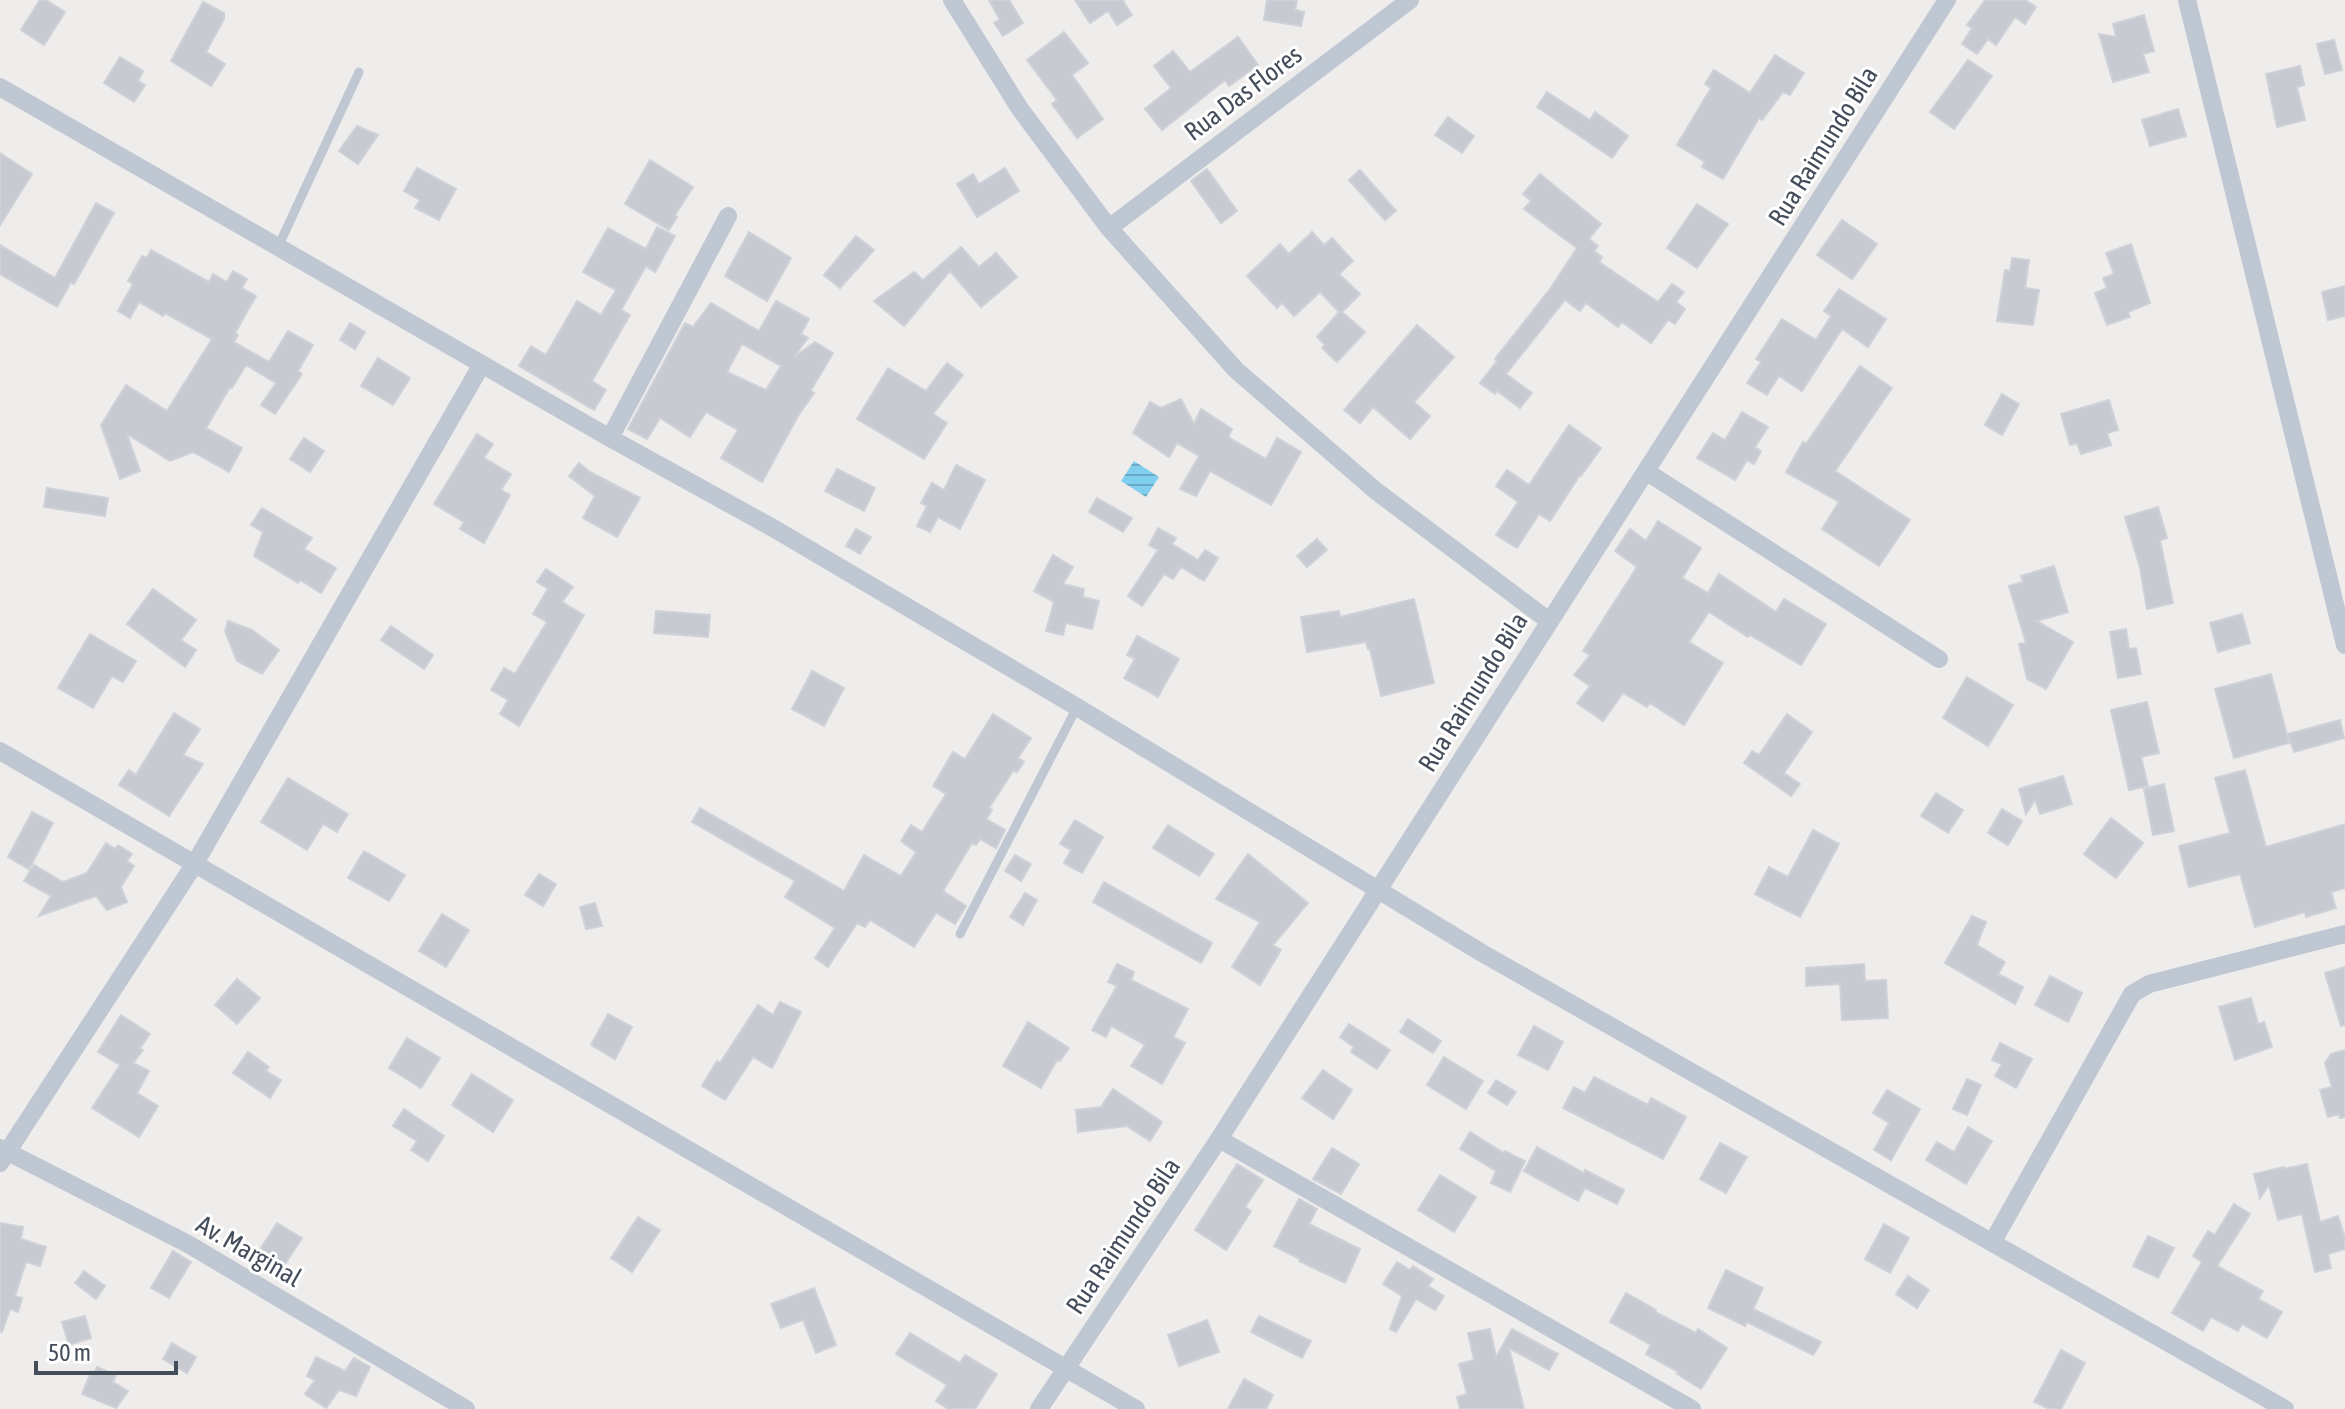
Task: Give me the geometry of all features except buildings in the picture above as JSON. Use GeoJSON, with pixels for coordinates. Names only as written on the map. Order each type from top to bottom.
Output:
{"type":"FeatureCollection","features":[{"type":"Feature","properties":{"kind":"street"},"geometry":{"type":"LineString","coordinates":[[952,0],[1020,109],[1109,228],[1236,370],[1376,491],[1549,621]]}},
{"type":"Feature","properties":{"kind":"street","name":"Rua Das Flores"},"geometry":{"type":"LineString","coordinates":[[1109,228],[1410,0]]}},
{"type":"Feature","properties":{"kind":"street","name":"Rua Raimundo Bila"},"geometry":{"type":"LineString","coordinates":[[1039,1409],[1219,1139],[1947,0]]}},
{"type":"Feature","properties":{"kind":"street"},"geometry":{"type":"LineString","coordinates":[[2187,0],[2345,645]]}},
{"type":"Feature","properties":{"kind":"street"},"geometry":{"type":"LineString","coordinates":[[0,87],[610,438],[773,528],[1077,707],[1482,953],[2285,1409]]}},
{"type":"Feature","properties":{"kind":"street"},"geometry":{"type":"LineString","coordinates":[[610,438],[728,216]]}},
{"type":"Feature","properties":{"kind":"street"},"geometry":{"type":"LineString","coordinates":[[2,1154],[194,865],[482,364]]}},
{"type":"Feature","properties":{"kind":"street"},"geometry":{"type":"LineString","coordinates":[[1647,472],[1939,659]]}},
{"type":"Feature","properties":{"kind":"street"},"geometry":{"type":"LineString","coordinates":[[0,751],[1136,1409]]}},
{"type":"Feature","properties":{"kind":"street"},"geometry":{"type":"LineString","coordinates":[[1992,1243],[2132,994],[2149,984],[2345,934]]}},
{"type":"Feature","properties":{"kind":"street"},"geometry":{"type":"LineString","coordinates":[[1219,1139],[1692,1409]]}},
{"type":"Feature","properties":{"kind":"street","name":"Av. Marginal"},"geometry":{"type":"LineString","coordinates":[[2,1154],[188,1244],[466,1409]]}},
{"type":"Feature","properties":{"kind":"lane"},"geometry":{"type":"LineString","coordinates":[[278,247],[359,72]]}},
{"type":"Feature","properties":{"kind":"lane"},"geometry":{"type":"LineString","coordinates":[[960,934],[1077,707]]}},
{"type":"Feature","properties":{"kind":"water"},"geometry":{"type":"Polygon","coordinates":[[[1134,461],[1159,477],[1146,497],[1121,481],[1134,461]]]}}]}
